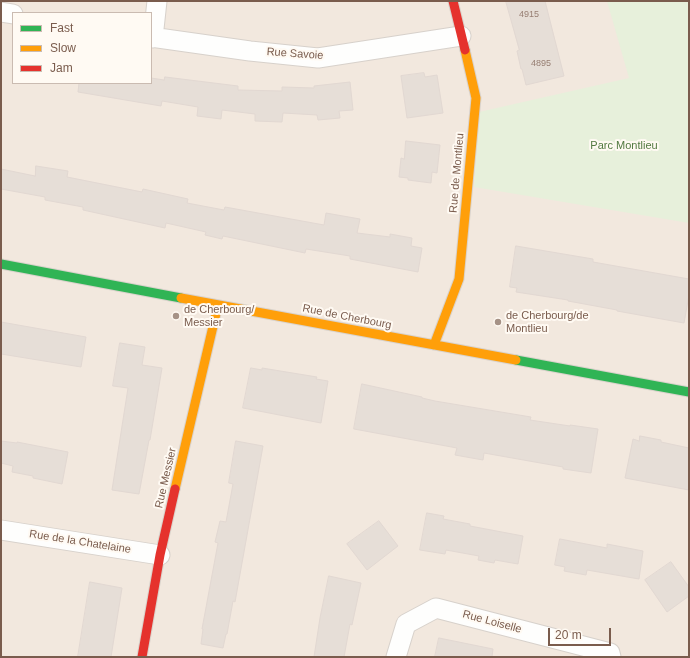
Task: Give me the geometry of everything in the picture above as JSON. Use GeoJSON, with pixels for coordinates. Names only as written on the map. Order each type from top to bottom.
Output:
{"type":"FeatureCollection","features":[{"type":"Feature","properties":{"kind":"street"},"geometry":{"type":"LineString","coordinates":[[152,38],[157,1]]}},
{"type":"Feature","properties":{"kind":"street","name":"Rue de Montlieu"},"geometry":{"type":"LineString","coordinates":[[434,345],[459,279],[476,98],[453,1]]}},
{"type":"Feature","properties":{"kind":"street"},"geometry":{"type":"LineString","coordinates":[[1,12],[12,14]]}},
{"type":"Feature","properties":{"kind":"street","name":"Rue Savoie"},"geometry":{"type":"LineString","coordinates":[[152,38],[318,58],[461,36]]}},
{"type":"Feature","properties":{"kind":"street","name":"Rue de Cherbourg"},"geometry":{"type":"LineString","coordinates":[[1,264],[689,392]]}},
{"type":"Feature","properties":{"kind":"street","name":"Rue Messier"},"geometry":{"type":"LineString","coordinates":[[142,657],[160,555],[218,305]]}},
{"type":"Feature","properties":{"kind":"street","name":"Rue de la Chatelaine"},"geometry":{"type":"LineString","coordinates":[[1,530],[160,555]]}},
{"type":"Feature","properties":{"kind":"street","name":"Rue Loiselle"},"geometry":{"type":"LineString","coordinates":[[396,657],[406,624],[436,608],[610,653],[610,657]]}},
{"type":"Feature","properties":{"kind":"shaded area"},"geometry":{"type":"Polygon","coordinates":[[[1,1],[689,1],[689,657],[1,657],[1,1]]]}},
{"type":"Feature","properties":{"kind":"green space","name":"Parc Montlieu"},"geometry":{"type":"Polygon","coordinates":[[[607,1],[689,1],[689,223],[474,187],[479,112],[629,78],[607,1]]]}},
{"type":"Feature","properties":{"kind":"building"},"geometry":{"type":"Polygon","coordinates":[[[506,1],[545,1],[564,76],[526,85],[517,51],[519,50],[506,1]]]}},
{"type":"Feature","properties":{"kind":"building"},"geometry":{"type":"Polygon","coordinates":[[[424,73],[425,77],[437,75],[443,113],[407,118],[401,76],[424,73]]]}},
{"type":"Feature","properties":{"kind":"building"},"geometry":{"type":"Polygon","coordinates":[[[165,77],[238,86],[238,90],[282,91],[282,87],[314,88],[314,86],[350,82],[353,110],[339,111],[340,118],[318,120],[317,115],[283,113],[282,122],[255,121],[255,114],[222,110],[221,119],[197,116],[198,107],[162,101],[161,106],[78,92],[79,84],[152,84],[152,78],[164,80],[165,77]]]}},
{"type":"Feature","properties":{"kind":"building"},"geometry":{"type":"Polygon","coordinates":[[[406,141],[440,145],[437,173],[432,172],[431,183],[408,180],[408,178],[399,177],[401,158],[404,159],[406,141]]]}},
{"type":"Feature","properties":{"kind":"building"},"geometry":{"type":"Polygon","coordinates":[[[36,166],[68,171],[67,177],[142,192],[143,189],[188,199],[187,203],[224,210],[225,207],[324,225],[326,213],[360,219],[357,233],[390,237],[390,234],[412,238],[411,246],[422,248],[418,272],[350,259],[350,256],[306,249],[305,253],[223,236],[222,239],[205,235],[206,232],[166,223],[165,228],[83,210],[83,207],[45,200],[45,197],[1,189],[1,169],[35,176],[36,166]]]}},
{"type":"Feature","properties":{"kind":"building"},"geometry":{"type":"Polygon","coordinates":[[[516,246],[593,259],[593,262],[689,279],[689,295],[684,323],[617,311],[568,300],[516,292],[517,288],[510,287],[516,246]]]}},
{"type":"Feature","properties":{"kind":"building"},"geometry":{"type":"Polygon","coordinates":[[[1,322],[86,337],[81,367],[1,354],[1,322]]]}},
{"type":"Feature","properties":{"kind":"building"},"geometry":{"type":"Polygon","coordinates":[[[120,343],[145,347],[142,365],[162,368],[139,494],[112,490],[128,388],[113,386],[120,343]]]}},
{"type":"Feature","properties":{"kind":"building"},"geometry":{"type":"Polygon","coordinates":[[[251,368],[262,370],[262,368],[317,377],[316,379],[328,381],[321,423],[243,408],[251,368]]]}},
{"type":"Feature","properties":{"kind":"building"},"geometry":{"type":"Polygon","coordinates":[[[362,384],[435,401],[531,417],[530,420],[598,429],[591,473],[563,469],[563,467],[484,453],[483,460],[455,455],[457,448],[354,429],[362,384]]]}},
{"type":"Feature","properties":{"kind":"building"},"geometry":{"type":"Polygon","coordinates":[[[640,436],[689,448],[689,490],[625,478],[633,439],[639,441],[640,436]]]}},
{"type":"Feature","properties":{"kind":"building"},"geometry":{"type":"Polygon","coordinates":[[[1,441],[17,442],[68,452],[62,484],[12,472],[13,466],[1,463],[1,441]]]}},
{"type":"Feature","properties":{"kind":"building"},"geometry":{"type":"Polygon","coordinates":[[[236,441],[263,446],[235,602],[233,601],[223,648],[201,644],[202,629],[218,543],[215,542],[220,521],[226,522],[233,484],[229,483],[236,441]]]}},
{"type":"Feature","properties":{"kind":"building"},"geometry":{"type":"Polygon","coordinates":[[[427,513],[444,516],[443,519],[470,524],[470,526],[523,536],[518,564],[495,560],[494,563],[478,560],[479,556],[446,550],[445,554],[420,550],[427,513]]]}},
{"type":"Feature","properties":{"kind":"building"},"geometry":{"type":"Polygon","coordinates":[[[379,521],[398,546],[367,570],[347,544],[379,521]]]}},
{"type":"Feature","properties":{"kind":"building"},"geometry":{"type":"Polygon","coordinates":[[[560,539],[607,548],[607,544],[643,551],[639,579],[587,570],[586,575],[564,571],[565,567],[555,565],[560,539]]]}},
{"type":"Feature","properties":{"kind":"building"},"geometry":{"type":"Polygon","coordinates":[[[671,562],[689,587],[689,596],[667,612],[645,580],[671,562]]]}},
{"type":"Feature","properties":{"kind":"building"},"geometry":{"type":"Polygon","coordinates":[[[329,576],[361,583],[352,625],[350,624],[344,657],[314,657],[320,618],[329,576]]]}},
{"type":"Feature","properties":{"kind":"building"},"geometry":{"type":"Polygon","coordinates":[[[90,582],[122,588],[111,657],[78,657],[90,582]]]}},
{"type":"Feature","properties":{"kind":"building"},"geometry":{"type":"Polygon","coordinates":[[[439,638],[493,649],[492,657],[435,657],[439,638]]]}},
{"type":"Feature","properties":{"kind":"traffic: fast"},"geometry":{"type":"LineString","coordinates":[[1,264],[181,298]]}},
{"type":"Feature","properties":{"kind":"traffic: fast"},"geometry":{"type":"LineString","coordinates":[[516,360],[689,392]]}},
{"type":"Feature","properties":{"kind":"traffic: slow"},"geometry":{"type":"LineString","coordinates":[[434,345],[459,279],[476,98],[465,50]]}},
{"type":"Feature","properties":{"kind":"traffic: slow"},"geometry":{"type":"LineString","coordinates":[[181,298],[516,360]]}},
{"type":"Feature","properties":{"kind":"traffic: slow"},"geometry":{"type":"LineString","coordinates":[[175,489],[218,305]]}},
{"type":"Feature","properties":{"kind":"traffic: jam"},"geometry":{"type":"LineString","coordinates":[[453,1],[465,50]]}},
{"type":"Feature","properties":{"kind":"traffic: jam"},"geometry":{"type":"LineString","coordinates":[[142,657],[160,555],[175,489]]}},
{"type":"Feature","properties":{"kind":"place","name":"de Cherbourg/ Messier"},"geometry":{"type":"Point","coordinates":[176,316]}},
{"type":"Feature","properties":{"kind":"place","name":"de Cherbourg/de Montlieu"},"geometry":{"type":"Point","coordinates":[498,322]}}]}
